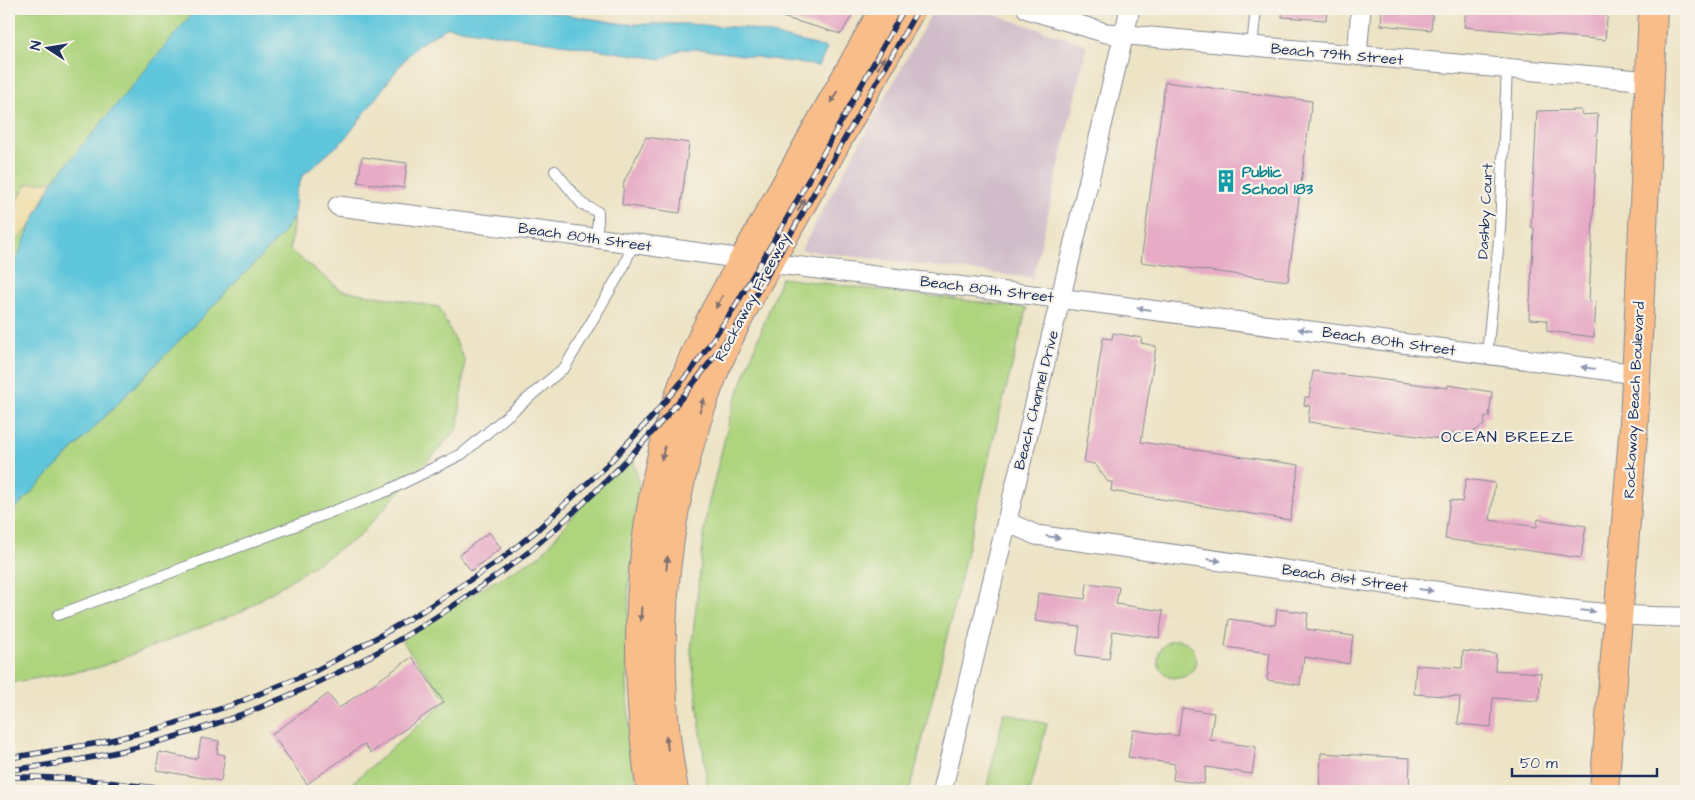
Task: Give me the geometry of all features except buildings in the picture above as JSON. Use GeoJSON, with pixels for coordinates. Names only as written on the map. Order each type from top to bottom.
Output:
{"type":"FeatureCollection","features":[{"type":"Feature","properties":{"kind":"main road","name":"Rockaway Freeway"},"geometry":{"type":"LineString","coordinates":[[674,791],[666,731],[662,677],[663,617],[672,527],[692,438],[707,388],[740,313],[756,261],[884,9]]}},
{"type":"Feature","properties":{"kind":"main road","name":"Rockaway Freeway"},"geometry":{"type":"LineString","coordinates":[[652,791],[643,722],[640,640],[644,574],[654,498],[671,420],[705,329],[756,261],[912,9]]}},
{"type":"Feature","properties":{"kind":"main road","name":"Rockaway Beach Boulevard"},"geometry":{"type":"LineString","coordinates":[[1604,791],[1631,459],[1653,9]]}},
{"type":"Feature","properties":{"kind":"street","name":"Beach 79th Street"},"geometry":{"type":"LineString","coordinates":[[1027,9],[1096,31],[1650,81]]}},
{"type":"Feature","properties":{"kind":"street","name":"Beach Channel Drive"},"geometry":{"type":"LineString","coordinates":[[942,791],[1130,9]]}},
{"type":"Feature","properties":{"kind":"street"},"geometry":{"type":"LineString","coordinates":[[1357,55],[1361,9]]}},
{"type":"Feature","properties":{"kind":"street","name":"Beach 80th Street"},"geometry":{"type":"LineString","coordinates":[[338,206],[595,238],[756,261],[1061,298],[1636,374]]}},
{"type":"Feature","properties":{"kind":"street","name":"Beach 81st Street"},"geometry":{"type":"LineString","coordinates":[[1007,522],[1036,535],[1441,592],[1619,614],[1651,617],[1686,617]]}},
{"type":"Feature","properties":{"kind":"lane"},"geometry":{"type":"LineString","coordinates":[[1252,46],[1256,9]]}},
{"type":"Feature","properties":{"kind":"lane","name":"Dashby Court"},"geometry":{"type":"LineString","coordinates":[[1487,354],[1500,230],[1508,68]]}},
{"type":"Feature","properties":{"kind":"lane"},"geometry":{"type":"LineString","coordinates":[[555,171],[582,204],[598,212],[595,238]]}},
{"type":"Feature","properties":{"kind":"lane"},"geometry":{"type":"LineString","coordinates":[[58,615],[388,491],[462,454],[565,367],[623,268],[633,244]]}},
{"type":"Feature","properties":{"kind":"shaded area"},"geometry":{"type":"Polygon","coordinates":[[[934,9],[977,9],[1087,45],[1033,278],[801,250],[934,9]]]}},
{"type":"Feature","properties":{"kind":"green space"},"geometry":{"type":"Polygon","coordinates":[[[9,9],[225,9],[9,330],[9,9]]]}},
{"type":"Feature","properties":{"kind":"green space"},"geometry":{"type":"Polygon","coordinates":[[[294,216],[290,250],[341,290],[439,307],[465,361],[458,428],[358,537],[241,612],[97,668],[9,683],[9,515],[280,237],[294,216]]]}},
{"type":"Feature","properties":{"kind":"green space"},"geometry":{"type":"Polygon","coordinates":[[[781,278],[1027,308],[998,420],[909,791],[708,791],[691,651],[707,510],[732,409],[781,278]]]}},
{"type":"Feature","properties":{"kind":"green space"},"geometry":{"type":"Polygon","coordinates":[[[633,455],[641,498],[629,579],[627,686],[631,757],[638,791],[343,791],[447,700],[401,640],[460,601],[541,555],[584,502],[633,455]]]}},
{"type":"Feature","properties":{"kind":"green space"},"geometry":{"type":"Polygon","coordinates":[[[1177,640],[1190,646],[1196,659],[1190,672],[1177,678],[1164,672],[1158,659],[1164,646],[1177,640]]]}},
{"type":"Feature","properties":{"kind":"green space"},"geometry":{"type":"Polygon","coordinates":[[[1004,713],[1047,724],[1030,791],[1007,791],[987,786],[1004,713]]]}},
{"type":"Feature","properties":{"kind":"sand"},"geometry":{"type":"Polygon","coordinates":[[[53,181],[30,227],[9,247],[9,213],[27,184],[53,181]]]}},
{"type":"Feature","properties":{"kind":"water"},"geometry":{"type":"Polygon","coordinates":[[[196,9],[530,9],[624,24],[689,24],[747,28],[827,48],[819,66],[700,49],[682,49],[662,59],[448,27],[418,45],[404,60],[345,139],[302,176],[296,193],[294,216],[280,237],[9,515],[9,277],[30,227],[53,181],[196,9]]]}},
{"type":"Feature","properties":{"kind":"railway"},"geometry":{"type":"LineString","coordinates":[[9,758],[99,743],[160,728],[232,705],[315,671],[424,610],[499,561],[536,531],[608,464],[651,418],[694,367],[734,308],[786,220],[904,9]]}},
{"type":"Feature","properties":{"kind":"railway"},"geometry":{"type":"LineString","coordinates":[[9,770],[73,761],[136,747],[198,730],[260,708],[319,682],[377,652],[433,619],[504,571],[532,549],[558,527],[632,455],[699,376],[731,333],[762,284],[918,9]]}},
{"type":"Feature","properties":{"kind":"railway"},"geometry":{"type":"LineString","coordinates":[[9,777],[94,781],[178,791]]}},
{"type":"Feature","properties":{"kind":"railway"},"geometry":{"type":"LineString","coordinates":[[9,790],[39,791]]}},
{"type":"Feature","properties":{"kind":"place","name":"Public School 183"},"geometry":{"type":"Point","coordinates":[1226,181]}},
{"type":"Feature","properties":{"kind":"district","name":"OCEAN BREEZE"},"geometry":{"type":"Point","coordinates":[1508,436]}}]}
